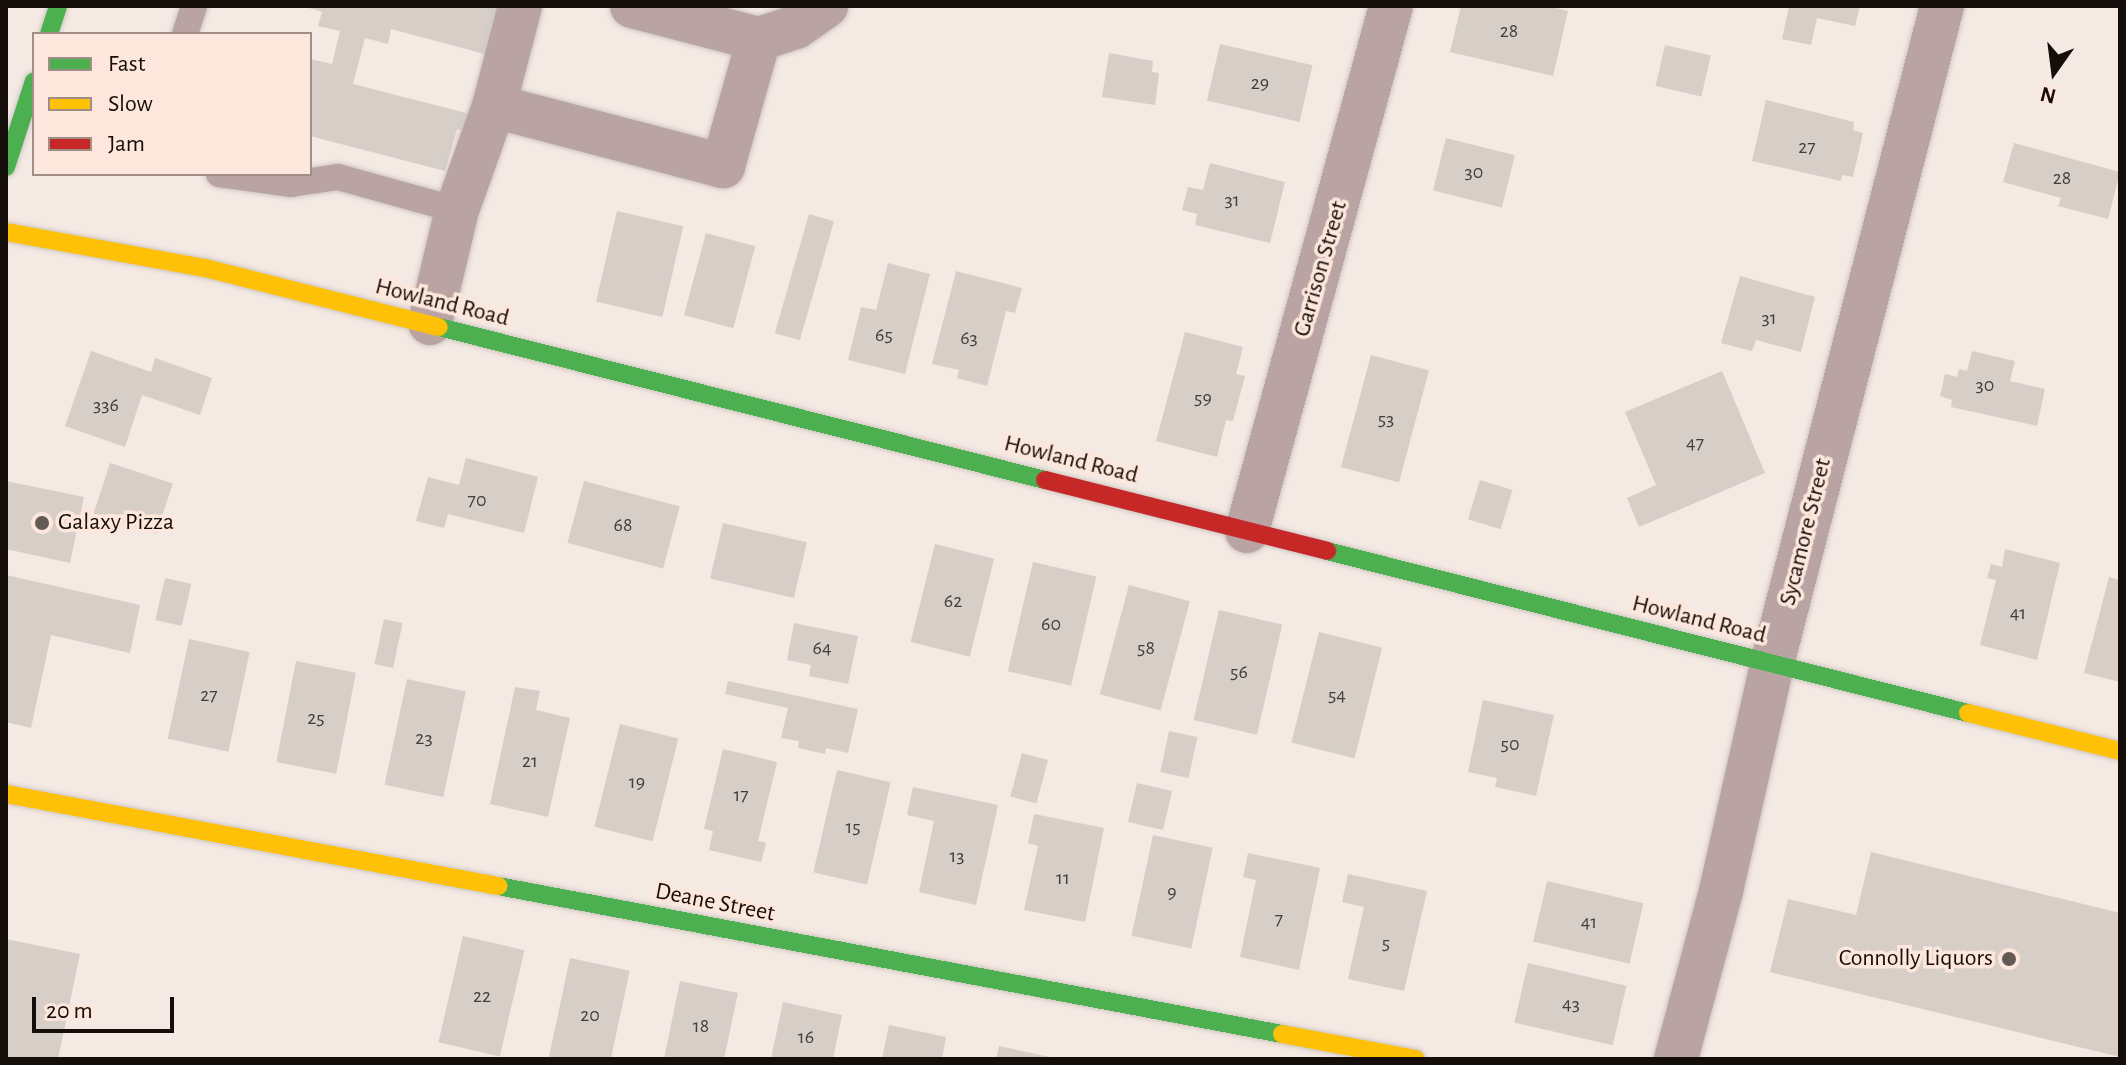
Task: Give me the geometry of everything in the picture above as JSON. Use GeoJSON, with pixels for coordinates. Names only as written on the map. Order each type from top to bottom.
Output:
{"type":"FeatureCollection","features":[{"type":"Feature","properties":{"kind":"main road"},"geometry":{"type":"LineString","coordinates":[[50,32],[58,6]]}},
{"type":"Feature","properties":{"kind":"main road"},"geometry":{"type":"LineString","coordinates":[[6,167],[32,87]]}},
{"type":"Feature","properties":{"kind":"main road","name":"Howland Road"},"geometry":{"type":"LineString","coordinates":[[6,232],[205,268],[430,323],[2120,751]]}},
{"type":"Feature","properties":{"kind":"main road","name":"Deane Street"},"geometry":{"type":"LineString","coordinates":[[6,794],[1416,1059]]}},
{"type":"Feature","properties":{"kind":"street"},"geometry":{"type":"LineString","coordinates":[[430,323],[457,210],[494,106],[520,6]]}},
{"type":"Feature","properties":{"kind":"street"},"geometry":{"type":"LineString","coordinates":[[632,6],[759,39],[796,27],[826,6]]}},
{"type":"Feature","properties":{"kind":"street","name":"Garrison Street"},"geometry":{"type":"LineString","coordinates":[[1247,531],[1391,6]]}},
{"type":"Feature","properties":{"kind":"street","name":"Sycamore Street"},"geometry":{"type":"LineString","coordinates":[[1676,1059],[1721,891],[1772,664],[1942,6]]}},
{"type":"Feature","properties":{"kind":"street"},"geometry":{"type":"LineString","coordinates":[[494,106],[723,166],[759,39]]}},
{"type":"Feature","properties":{"kind":"lane"},"geometry":{"type":"LineString","coordinates":[[186,32],[194,6]]}},
{"type":"Feature","properties":{"kind":"lane"},"geometry":{"type":"LineString","coordinates":[[233,176],[291,184],[338,177],[457,210]]}},
{"type":"Feature","properties":{"kind":"building"},"geometry":{"type":"Polygon","coordinates":[[[303,6],[489,6],[504,10],[492,56],[391,29],[388,44],[365,38],[353,84],[470,114],[465,131],[457,129],[445,171],[312,137],[312,59],[332,64],[340,31],[318,26],[322,12],[303,6]]]}},
{"type":"Feature","properties":{"kind":"building"},"geometry":{"type":"Polygon","coordinates":[[[1461,6],[1548,6],[1568,11],[1553,76],[1450,52],[1461,6]]]}},
{"type":"Feature","properties":{"kind":"building"},"geometry":{"type":"Polygon","coordinates":[[[1789,6],[1860,6],[1855,26],[1817,18],[1811,45],[1782,39],[1789,6]]]}},
{"type":"Feature","properties":{"kind":"building"},"geometry":{"type":"Polygon","coordinates":[[[1220,44],[1313,65],[1300,122],[1207,101],[1220,44]]]}},
{"type":"Feature","properties":{"kind":"building"},"geometry":{"type":"Polygon","coordinates":[[[1665,45],[1711,56],[1701,96],[1656,86],[1665,45]]]}},
{"type":"Feature","properties":{"kind":"building"},"geometry":{"type":"Polygon","coordinates":[[[1109,53],[1153,61],[1152,72],[1159,73],[1155,105],[1102,97],[1109,53]]]}},
{"type":"Feature","properties":{"kind":"building"},"geometry":{"type":"Polygon","coordinates":[[[1766,100],[1854,122],[1853,130],[1863,133],[1853,177],[1842,175],[1841,181],[1752,161],[1766,100]]]}},
{"type":"Feature","properties":{"kind":"building"},"geometry":{"type":"Polygon","coordinates":[[[1446,138],[1515,155],[1502,208],[1433,190],[1446,138]]]}},
{"type":"Feature","properties":{"kind":"building"},"geometry":{"type":"Polygon","coordinates":[[[2014,143],[2120,172],[2108,219],[2058,206],[2061,198],[2003,182],[2014,143]]]}},
{"type":"Feature","properties":{"kind":"building"},"geometry":{"type":"Polygon","coordinates":[[[1210,163],[1285,182],[1270,243],[1195,225],[1197,214],[1182,210],[1188,187],[1203,190],[1210,163]]]}},
{"type":"Feature","properties":{"kind":"building"},"geometry":{"type":"Polygon","coordinates":[[[617,211],[683,226],[662,317],[596,302],[617,211]]]}},
{"type":"Feature","properties":{"kind":"building"},"geometry":{"type":"Polygon","coordinates":[[[809,214],[834,221],[800,340],[775,333],[809,214]]]}},
{"type":"Feature","properties":{"kind":"building"},"geometry":{"type":"Polygon","coordinates":[[[706,233],[755,246],[733,328],[684,315],[706,233]]]}},
{"type":"Feature","properties":{"kind":"building"},"geometry":{"type":"Polygon","coordinates":[[[888,263],[930,274],[905,374],[848,360],[861,307],[876,310],[888,263]]]}},
{"type":"Feature","properties":{"kind":"building"},"geometry":{"type":"Polygon","coordinates":[[[956,271],[1022,288],[1015,313],[1006,311],[987,386],[957,378],[959,370],[932,364],[956,271]]]}},
{"type":"Feature","properties":{"kind":"building"},"geometry":{"type":"Polygon","coordinates":[[[1740,276],[1815,297],[1801,352],[1756,340],[1752,351],[1721,343],[1740,276]]]}},
{"type":"Feature","properties":{"kind":"building"},"geometry":{"type":"Polygon","coordinates":[[[1185,332],[1243,347],[1236,374],[1245,376],[1233,421],[1226,420],[1217,457],[1156,441],[1185,332]]]}},
{"type":"Feature","properties":{"kind":"building"},"geometry":{"type":"Polygon","coordinates":[[[91,351],[151,372],[155,358],[212,378],[200,415],[142,395],[125,447],[65,426],[91,351]]]}},
{"type":"Feature","properties":{"kind":"building"},"geometry":{"type":"Polygon","coordinates":[[[1972,351],[2015,361],[2010,381],[2045,389],[2037,426],[1951,407],[1952,400],[1940,396],[1945,374],[1957,377],[1959,369],[1967,371],[1972,351]]]}},
{"type":"Feature","properties":{"kind":"building"},"geometry":{"type":"Polygon","coordinates":[[[1371,355],[1429,371],[1399,483],[1341,467],[1371,355]]]}},
{"type":"Feature","properties":{"kind":"building"},"geometry":{"type":"Polygon","coordinates":[[[1722,371],[1765,473],[1639,527],[1627,498],[1656,485],[1625,412],[1722,371]]]}},
{"type":"Feature","properties":{"kind":"building"},"geometry":{"type":"Polygon","coordinates":[[[466,458],[538,477],[524,533],[448,514],[444,528],[416,521],[428,477],[459,485],[466,458]]]}},
{"type":"Feature","properties":{"kind":"building"},"geometry":{"type":"Polygon","coordinates":[[[110,463],[173,483],[156,534],[94,513],[110,463]]]}},
{"type":"Feature","properties":{"kind":"building"},"geometry":{"type":"Polygon","coordinates":[[[1480,480],[1513,490],[1501,529],[1468,519],[1480,480]]]}},
{"type":"Feature","properties":{"kind":"building","name":"Galaxy Pizza"},"geometry":{"type":"Polygon","coordinates":[[[6,481],[84,497],[70,563],[6,549],[6,481]]]}},
{"type":"Feature","properties":{"kind":"building"},"geometry":{"type":"Polygon","coordinates":[[[584,481],[680,507],[663,568],[567,543],[584,481]]]}},
{"type":"Feature","properties":{"kind":"building"},"geometry":{"type":"Polygon","coordinates":[[[723,523],[807,542],[794,598],[710,579],[723,523]]]}},
{"type":"Feature","properties":{"kind":"building"},"geometry":{"type":"Polygon","coordinates":[[[935,544],[994,559],[970,657],[911,642],[935,544]]]}},
{"type":"Feature","properties":{"kind":"building"},"geometry":{"type":"Polygon","coordinates":[[[2005,549],[2060,563],[2037,660],[1980,645],[1996,580],[1987,578],[1991,564],[2002,567],[2005,549]]]}},
{"type":"Feature","properties":{"kind":"building"},"geometry":{"type":"Polygon","coordinates":[[[1033,562],[1096,577],[1071,686],[1008,671],[1033,562]]]}},
{"type":"Feature","properties":{"kind":"building"},"geometry":{"type":"Polygon","coordinates":[[[6,575],[140,605],[130,653],[51,635],[31,728],[6,722],[6,575]]]}},
{"type":"Feature","properties":{"kind":"building"},"geometry":{"type":"Polygon","coordinates":[[[2109,577],[2120,580],[2120,682],[2084,673],[2109,577]]]}},
{"type":"Feature","properties":{"kind":"building"},"geometry":{"type":"Polygon","coordinates":[[[165,578],[191,584],[182,626],[155,620],[165,578]]]}},
{"type":"Feature","properties":{"kind":"building"},"geometry":{"type":"Polygon","coordinates":[[[1129,585],[1190,601],[1161,710],[1100,694],[1129,585]]]}},
{"type":"Feature","properties":{"kind":"building"},"geometry":{"type":"Polygon","coordinates":[[[1219,610],[1282,625],[1257,735],[1194,720],[1219,610]]]}},
{"type":"Feature","properties":{"kind":"building"},"geometry":{"type":"Polygon","coordinates":[[[384,619],[403,623],[393,668],[374,664],[384,619]]]}},
{"type":"Feature","properties":{"kind":"building"},"geometry":{"type":"Polygon","coordinates":[[[794,623],[858,636],[848,684],[809,676],[811,665],[787,660],[794,623]]]}},
{"type":"Feature","properties":{"kind":"building"},"geometry":{"type":"Polygon","coordinates":[[[1319,632],[1382,648],[1354,758],[1291,743],[1319,632]]]}},
{"type":"Feature","properties":{"kind":"building"},"geometry":{"type":"Polygon","coordinates":[[[189,639],[250,652],[228,752],[168,739],[189,639]]]}},
{"type":"Feature","properties":{"kind":"building"},"geometry":{"type":"Polygon","coordinates":[[[296,661],[356,673],[336,774],[276,762],[296,661]]]}},
{"type":"Feature","properties":{"kind":"building"},"geometry":{"type":"Polygon","coordinates":[[[407,679],[466,691],[443,797],[385,785],[407,679]]]}},
{"type":"Feature","properties":{"kind":"building"},"geometry":{"type":"Polygon","coordinates":[[[728,681],[858,709],[848,753],[826,748],[825,754],[798,748],[799,741],[781,738],[788,708],[725,694],[728,681]]]}},
{"type":"Feature","properties":{"kind":"building"},"geometry":{"type":"Polygon","coordinates":[[[515,687],[540,691],[536,710],[570,718],[548,817],[490,804],[515,687]]]}},
{"type":"Feature","properties":{"kind":"building"},"geometry":{"type":"Polygon","coordinates":[[[1483,700],[1554,715],[1536,796],[1495,787],[1497,778],[1468,772],[1483,700]]]}},
{"type":"Feature","properties":{"kind":"building"},"geometry":{"type":"Polygon","coordinates":[[[620,724],[678,739],[653,841],[594,827],[620,724]]]}},
{"type":"Feature","properties":{"kind":"building"},"geometry":{"type":"Polygon","coordinates":[[[1169,731],[1197,737],[1189,778],[1160,772],[1169,731]]]}},
{"type":"Feature","properties":{"kind":"building"},"geometry":{"type":"Polygon","coordinates":[[[723,749],[777,762],[758,841],[766,843],[761,862],[709,850],[713,831],[704,829],[723,749]]]}},
{"type":"Feature","properties":{"kind":"building"},"geometry":{"type":"Polygon","coordinates":[[[1022,753],[1048,760],[1036,803],[1010,796],[1022,753]]]}},
{"type":"Feature","properties":{"kind":"building"},"geometry":{"type":"Polygon","coordinates":[[[837,770],[891,782],[867,885],[813,872],[837,770]]]}},
{"type":"Feature","properties":{"kind":"building"},"geometry":{"type":"Polygon","coordinates":[[[1137,783],[1172,791],[1163,830],[1128,822],[1137,783]]]}},
{"type":"Feature","properties":{"kind":"building"},"geometry":{"type":"Polygon","coordinates":[[[913,787],[998,805],[976,905],[919,892],[934,821],[907,815],[913,787]]]}},
{"type":"Feature","properties":{"kind":"building"},"geometry":{"type":"Polygon","coordinates":[[[1034,814],[1104,828],[1085,922],[1024,910],[1038,846],[1028,843],[1034,814]]]}},
{"type":"Feature","properties":{"kind":"building"},"geometry":{"type":"Polygon","coordinates":[[[1153,835],[1213,848],[1191,948],[1132,936],[1153,835]]]}},
{"type":"Feature","properties":{"kind":"building"},"geometry":{"type":"Polygon","coordinates":[[[1871,852],[2120,913],[2120,1057],[1770,972],[1788,899],[1856,915],[1871,852]]]}},
{"type":"Feature","properties":{"kind":"building"},"geometry":{"type":"Polygon","coordinates":[[[1248,853],[1320,868],[1299,970],[1240,957],[1256,880],[1243,877],[1248,853]]]}},
{"type":"Feature","properties":{"kind":"building"},"geometry":{"type":"Polygon","coordinates":[[[1348,874],[1427,891],[1404,991],[1348,979],[1364,907],[1342,902],[1348,874]]]}},
{"type":"Feature","properties":{"kind":"building"},"geometry":{"type":"Polygon","coordinates":[[[1547,881],[1643,903],[1630,964],[1533,941],[1547,881]]]}},
{"type":"Feature","properties":{"kind":"building"},"geometry":{"type":"Polygon","coordinates":[[[463,936],[524,950],[500,1056],[438,1042],[463,936]]]}},
{"type":"Feature","properties":{"kind":"building"},"geometry":{"type":"Polygon","coordinates":[[[6,939],[80,954],[58,1059],[6,1059],[6,939]]]}},
{"type":"Feature","properties":{"kind":"building"},"geometry":{"type":"Polygon","coordinates":[[[570,958],[630,971],[611,1059],[549,1059],[570,958]]]}},
{"type":"Feature","properties":{"kind":"building"},"geometry":{"type":"Polygon","coordinates":[[[1528,963],[1626,986],[1613,1045],[1514,1022],[1528,963]]]}},
{"type":"Feature","properties":{"kind":"building"},"geometry":{"type":"Polygon","coordinates":[[[680,981],[738,993],[724,1059],[664,1059],[680,981]]]}},
{"type":"Feature","properties":{"kind":"building"},"geometry":{"type":"Polygon","coordinates":[[[783,1002],[842,1015],[833,1059],[771,1059],[783,1002]]]}},
{"type":"Feature","properties":{"kind":"building"},"geometry":{"type":"Polygon","coordinates":[[[889,1025],[946,1037],[942,1059],[882,1059],[889,1025]]]}},
{"type":"Feature","properties":{"kind":"building"},"geometry":{"type":"Polygon","coordinates":[[[999,1046],[1055,1058],[1055,1059],[996,1059],[999,1046]]]}},
{"type":"Feature","properties":{"kind":"traffic: fast"},"geometry":{"type":"LineString","coordinates":[[50,32],[58,6]]}},
{"type":"Feature","properties":{"kind":"traffic: fast"},"geometry":{"type":"LineString","coordinates":[[6,167],[32,87]]}},
{"type":"Feature","properties":{"kind":"traffic: fast"},"geometry":{"type":"LineString","coordinates":[[439,327],[1045,480]]}},
{"type":"Feature","properties":{"kind":"traffic: fast"},"geometry":{"type":"LineString","coordinates":[[1327,551],[1968,713]]}},
{"type":"Feature","properties":{"kind":"traffic: fast"},"geometry":{"type":"LineString","coordinates":[[498,886],[1282,1034]]}},
{"type":"Feature","properties":{"kind":"traffic: slow"},"geometry":{"type":"LineString","coordinates":[[6,232],[205,268],[439,327]]}},
{"type":"Feature","properties":{"kind":"traffic: slow"},"geometry":{"type":"LineString","coordinates":[[1968,713],[2120,751]]}},
{"type":"Feature","properties":{"kind":"traffic: slow"},"geometry":{"type":"LineString","coordinates":[[6,794],[498,886]]}},
{"type":"Feature","properties":{"kind":"traffic: slow"},"geometry":{"type":"LineString","coordinates":[[1282,1034],[1416,1059]]}},
{"type":"Feature","properties":{"kind":"traffic: jam"},"geometry":{"type":"LineString","coordinates":[[1045,480],[1327,551]]}},
{"type":"Feature","properties":{"kind":"place","name":"Galaxy Pizza"},"geometry":{"type":"Point","coordinates":[42,523]}},
{"type":"Feature","properties":{"kind":"place","name":"Connolly Liquors"},"geometry":{"type":"Point","coordinates":[2009,959]}}]}
